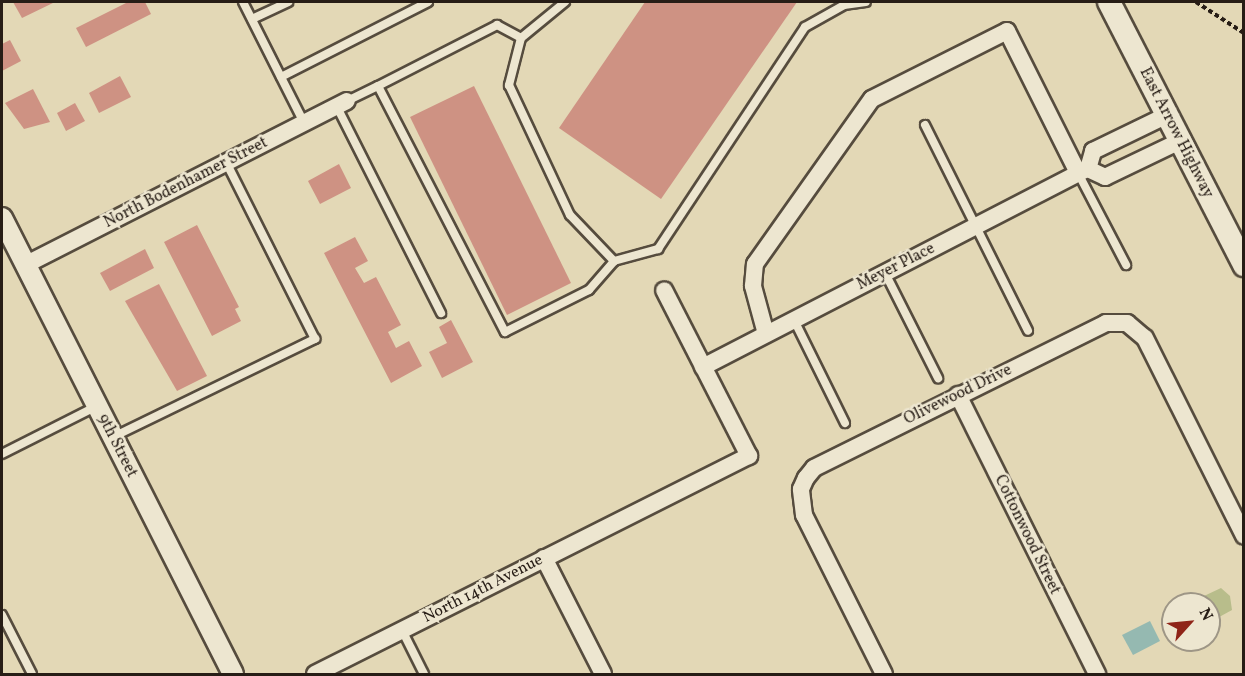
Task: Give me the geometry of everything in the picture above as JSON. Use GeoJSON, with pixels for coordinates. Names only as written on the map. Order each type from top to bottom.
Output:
{"type":"FeatureCollection","features":[{"type":"Feature","properties":{"kind":"main road","name":"East Arrow Highway"},"geometry":{"type":"LineString","coordinates":[[1109,2],[1244,265]]}},
{"type":"Feature","properties":{"kind":"street"},"geometry":{"type":"LineString","coordinates":[[766,334],[753,286],[755,264],[872,99],[1007,31],[1083,171],[1105,177],[1180,141]]}},
{"type":"Feature","properties":{"kind":"street","name":"North Bodenhamer Street"},"geometry":{"type":"LineString","coordinates":[[25,265],[342,104]]}},
{"type":"Feature","properties":{"kind":"street","name":"Meyer Place"},"geometry":{"type":"LineString","coordinates":[[703,367],[1083,171],[1093,151],[1167,115]]}},
{"type":"Feature","properties":{"kind":"street"},"geometry":{"type":"LineString","coordinates":[[1117,140],[1130,165]]}},
{"type":"Feature","properties":{"kind":"street","name":"9th Street"},"geometry":{"type":"LineString","coordinates":[[2,218],[233,675]]}},
{"type":"Feature","properties":{"kind":"street"},"geometry":{"type":"LineString","coordinates":[[664,290],[703,367]]}},
{"type":"Feature","properties":{"kind":"street","name":"Olivewood Drive"},"geometry":{"type":"LineString","coordinates":[[884,675],[804,515],[801,489],[814,468],[1106,323],[1127,323],[1145,338],[1244,536]]}},
{"type":"Feature","properties":{"kind":"street","name":"North 14th Avenue"},"geometry":{"type":"LineString","coordinates":[[315,675],[748,456],[703,367]]}},
{"type":"Feature","properties":{"kind":"street","name":"Cottonwood Street"},"geometry":{"type":"LineString","coordinates":[[958,395],[1093,673]]}},
{"type":"Feature","properties":{"kind":"street"},"geometry":{"type":"LineString","coordinates":[[544,558],[603,675]]}},
{"type":"Feature","properties":{"kind":"lane"},"geometry":{"type":"LineString","coordinates":[[243,2],[304,123]]}},
{"type":"Feature","properties":{"kind":"lane"},"geometry":{"type":"LineString","coordinates":[[252,19],[288,2]]}},
{"type":"Feature","properties":{"kind":"lane"},"geometry":{"type":"LineString","coordinates":[[281,77],[428,2]]}},
{"type":"Feature","properties":{"kind":"lane"},"geometry":{"type":"LineString","coordinates":[[565,2],[522,38],[509,85],[570,215],[614,261]]}},
{"type":"Feature","properties":{"kind":"lane"},"geometry":{"type":"LineString","coordinates":[[378,87],[505,332],[589,290],[614,261],[658,249],[805,27],[844,5],[866,2]]}},
{"type":"Feature","properties":{"kind":"lane"},"geometry":{"type":"LineString","coordinates":[[441,313],[342,104],[497,25],[522,38]]}},
{"type":"Feature","properties":{"kind":"lane"},"geometry":{"type":"LineString","coordinates":[[925,125],[1028,331]]}},
{"type":"Feature","properties":{"kind":"lane"},"geometry":{"type":"LineString","coordinates":[[113,438],[315,339],[226,162]]}},
{"type":"Feature","properties":{"kind":"lane"},"geometry":{"type":"LineString","coordinates":[[1083,171],[1126,265]]}},
{"type":"Feature","properties":{"kind":"lane"},"geometry":{"type":"LineString","coordinates":[[885,273],[938,378]]}},
{"type":"Feature","properties":{"kind":"lane"},"geometry":{"type":"LineString","coordinates":[[794,320],[845,423]]}},
{"type":"Feature","properties":{"kind":"lane"},"geometry":{"type":"LineString","coordinates":[[2,454],[97,406]]}},
{"type":"Feature","properties":{"kind":"lane"},"geometry":{"type":"LineString","coordinates":[[2,615],[32,675]]}},
{"type":"Feature","properties":{"kind":"lane"},"geometry":{"type":"LineString","coordinates":[[402,630],[424,675]]}},
{"type":"Feature","properties":{"kind":"path"},"geometry":{"type":"LineString","coordinates":[[1196,2],[1244,33]]}},
{"type":"Feature","properties":{"kind":"green space"},"geometry":{"type":"Polygon","coordinates":[[[1221,588],[1230,596],[1232,610],[1221,616],[1221,592],[1212,592],[1221,588]]]}},
{"type":"Feature","properties":{"kind":"water"},"geometry":{"type":"Polygon","coordinates":[[[1150,621],[1160,641],[1133,655],[1122,635],[1150,621]]]}},
{"type":"Feature","properties":{"kind":"building"},"geometry":{"type":"Polygon","coordinates":[[[13,2],[55,2],[22,18],[13,2]]]}},
{"type":"Feature","properties":{"kind":"building"},"geometry":{"type":"Polygon","coordinates":[[[128,2],[145,2],[151,14],[86,47],[76,28],[128,2]]]}},
{"type":"Feature","properties":{"kind":"building"},"geometry":{"type":"Polygon","coordinates":[[[645,2],[797,2],[661,199],[559,128],[645,2]]]}},
{"type":"Feature","properties":{"kind":"building"},"geometry":{"type":"Polygon","coordinates":[[[10,40],[21,61],[2,71],[2,44],[10,40]]]}},
{"type":"Feature","properties":{"kind":"building"},"geometry":{"type":"Polygon","coordinates":[[[120,76],[131,97],[99,113],[89,93],[120,76]]]}},
{"type":"Feature","properties":{"kind":"building"},"geometry":{"type":"Polygon","coordinates":[[[474,86],[571,283],[507,315],[410,117],[474,86]]]}},
{"type":"Feature","properties":{"kind":"building"},"geometry":{"type":"Polygon","coordinates":[[[33,89],[50,122],[24,129],[5,103],[33,89]]]}},
{"type":"Feature","properties":{"kind":"building"},"geometry":{"type":"Polygon","coordinates":[[[75,103],[85,121],[66,131],[57,113],[75,103]]]}},
{"type":"Feature","properties":{"kind":"building"},"geometry":{"type":"Polygon","coordinates":[[[339,164],[351,188],[320,204],[308,181],[339,164]]]}},
{"type":"Feature","properties":{"kind":"building"},"geometry":{"type":"Polygon","coordinates":[[[197,225],[239,307],[235,309],[241,321],[212,336],[164,242],[197,225]]]}},
{"type":"Feature","properties":{"kind":"building"},"geometry":{"type":"Polygon","coordinates":[[[355,237],[368,261],[355,268],[364,283],[376,277],[401,325],[388,332],[396,348],[409,341],[422,366],[391,383],[324,253],[355,237]]]}},
{"type":"Feature","properties":{"kind":"building"},"geometry":{"type":"Polygon","coordinates":[[[145,249],[154,268],[110,291],[100,273],[145,249]]]}},
{"type":"Feature","properties":{"kind":"building"},"geometry":{"type":"Polygon","coordinates":[[[159,284],[207,376],[177,391],[125,301],[159,284]]]}},
{"type":"Feature","properties":{"kind":"building"},"geometry":{"type":"Polygon","coordinates":[[[451,320],[473,362],[442,378],[429,352],[447,343],[439,327],[451,320]]]}}]}
